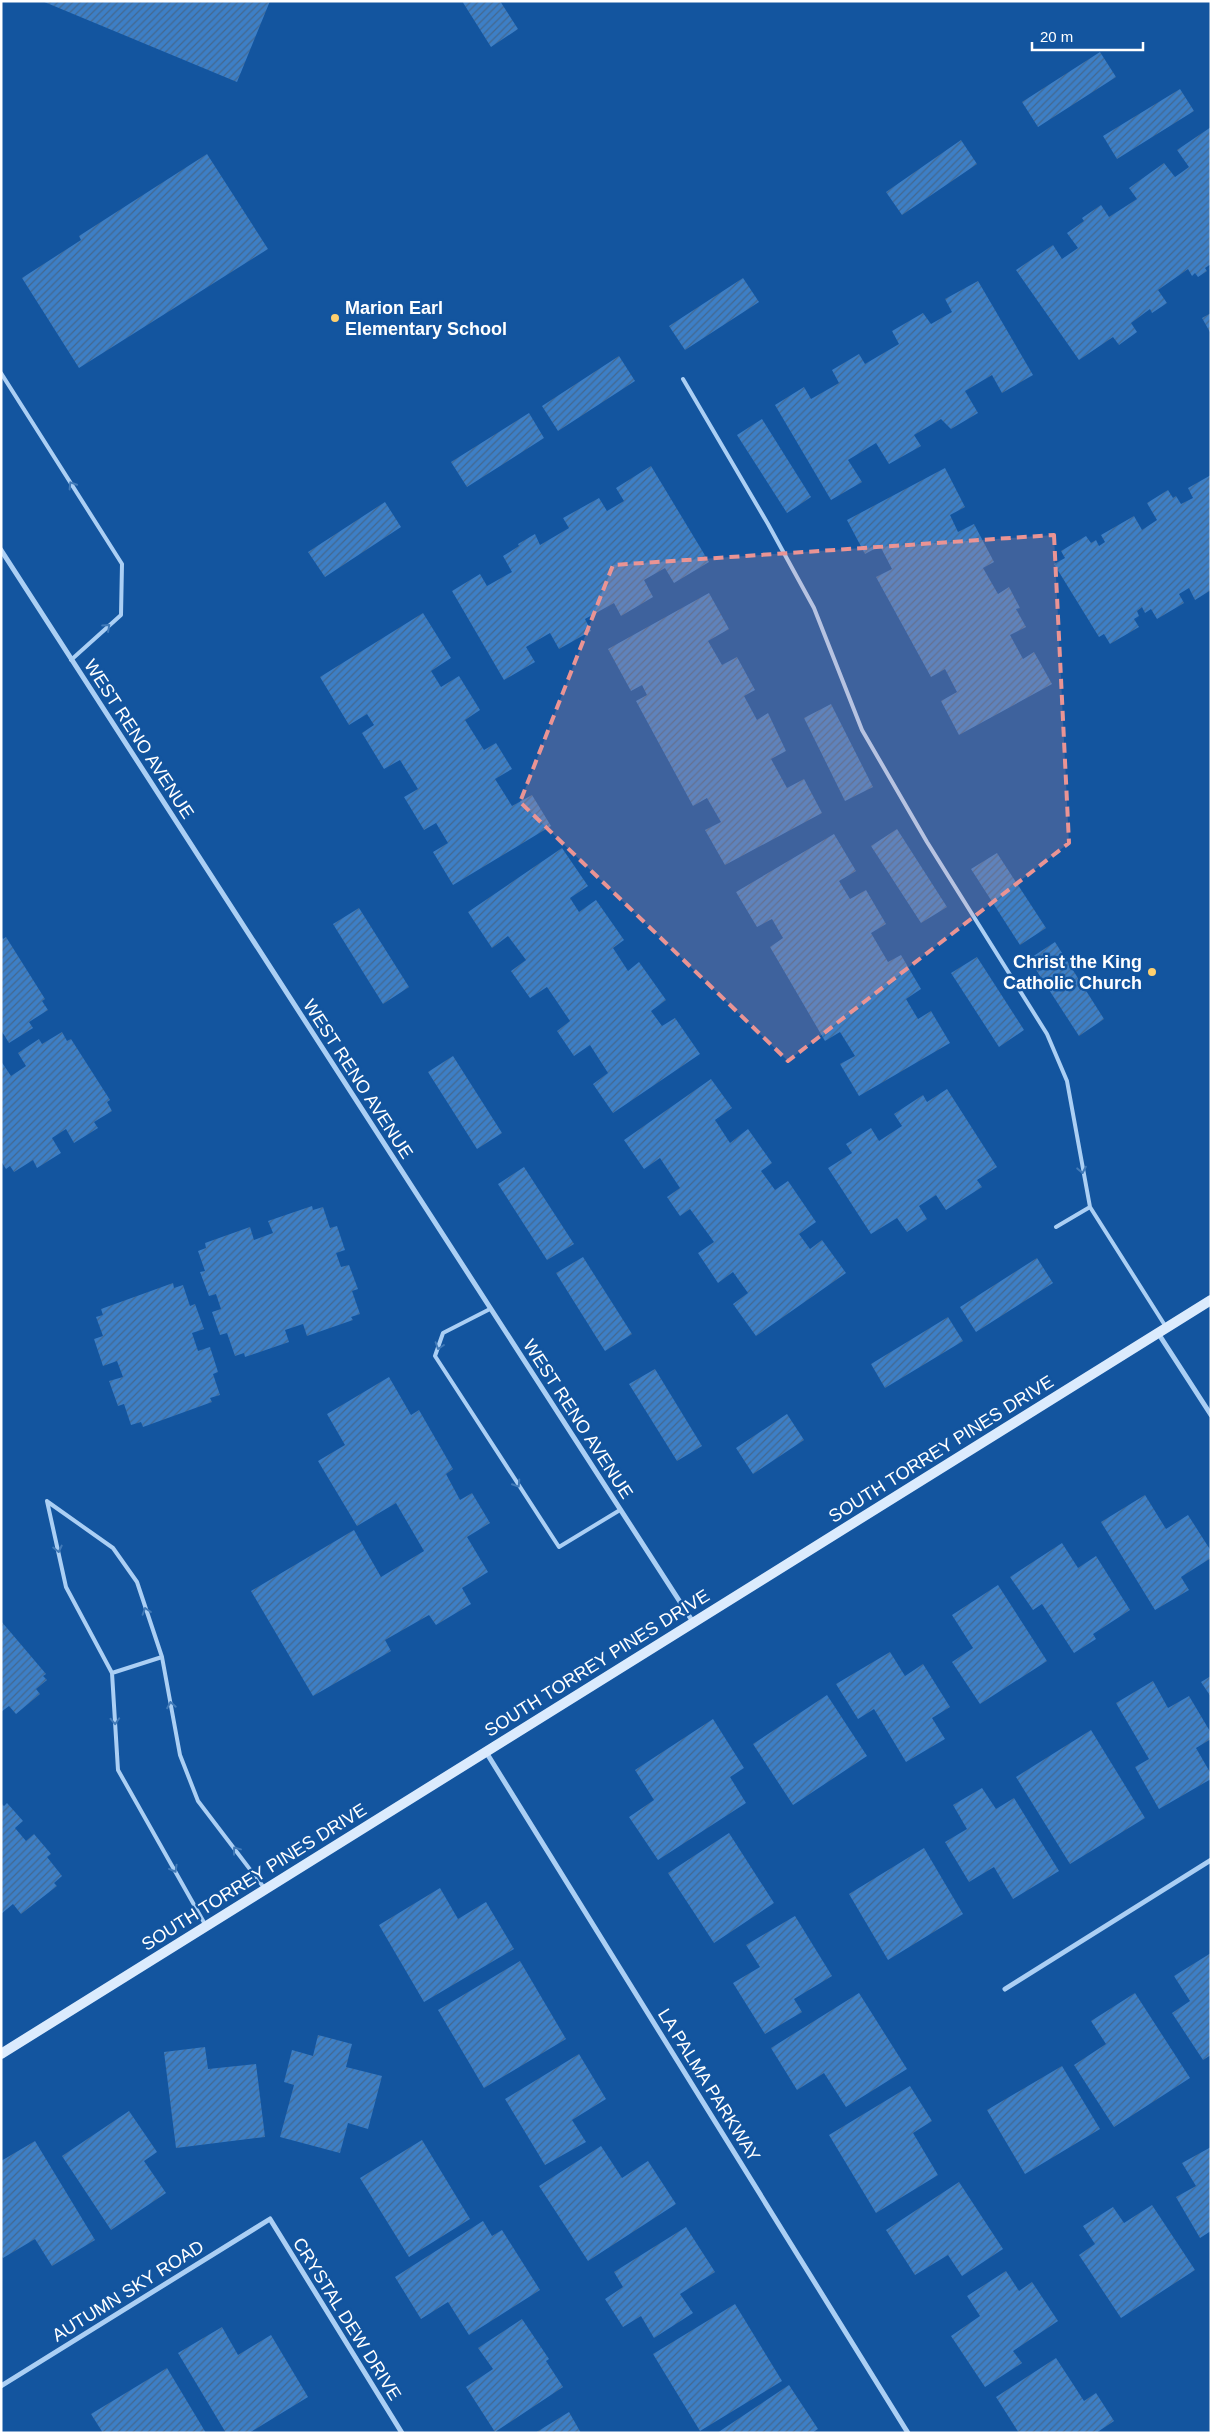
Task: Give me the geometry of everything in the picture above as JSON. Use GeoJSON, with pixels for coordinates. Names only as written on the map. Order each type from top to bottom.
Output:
{"type":"FeatureCollection","features":[{"type":"Feature","properties":{"kind":"main road","name":"SOUTH TORREY PINES DRIVE"},"geometry":{"type":"LineString","coordinates":[[1,2054],[1211,1300]]}},
{"type":"Feature","properties":{"kind":"street","name":"WEST RENO AVENUE"},"geometry":{"type":"LineString","coordinates":[[1,550],[693,1622]]}},
{"type":"Feature","properties":{"kind":"street"},"geometry":{"type":"LineString","coordinates":[[1162,1330],[1211,1415]]}},
{"type":"Feature","properties":{"kind":"street","name":"LA PALMA PARKWAY"},"geometry":{"type":"LineString","coordinates":[[486,1752],[908,2433]]}},
{"type":"Feature","properties":{"kind":"street"},"geometry":{"type":"LineString","coordinates":[[1005,1990],[1211,1860]]}},
{"type":"Feature","properties":{"kind":"street","name":"AUTUMN SKY ROAD"},"geometry":{"type":"LineString","coordinates":[[1,2386],[270,2219]]}},
{"type":"Feature","properties":{"kind":"street","name":"CRYSTAL DEW DRIVE"},"geometry":{"type":"LineString","coordinates":[[270,2219],[402,2433]]}},
{"type":"Feature","properties":{"kind":"lane"},"geometry":{"type":"LineString","coordinates":[[1,374],[122,564],[121,615],[71,660]]}},
{"type":"Feature","properties":{"kind":"lane"},"geometry":{"type":"LineString","coordinates":[[683,379],[814,608],[862,730],[927,842],[1047,1034],[1067,1081],[1090,1207],[1162,1330]]}},
{"type":"Feature","properties":{"kind":"lane"},"geometry":{"type":"LineString","coordinates":[[1056,1228],[1090,1207]]}},
{"type":"Feature","properties":{"kind":"lane"},"geometry":{"type":"LineString","coordinates":[[490,1309],[443,1333],[435,1356],[539,1518],[559,1547],[620,1510]]}},
{"type":"Feature","properties":{"kind":"lane"},"geometry":{"type":"LineString","coordinates":[[206,1926],[118,1770],[112,1673],[66,1587],[47,1501],[113,1548],[137,1582],[162,1657],[180,1755],[198,1801],[265,1890]]}},
{"type":"Feature","properties":{"kind":"lane"},"geometry":{"type":"LineString","coordinates":[[112,1673],[162,1657]]}},
{"type":"Feature","properties":{"kind":"highlighted area"},"geometry":{"type":"Polygon","coordinates":[[[1054,535],[1069,843],[788,1061],[520,802],[613,565],[1054,535]]]}},
{"type":"Feature","properties":{"kind":"building"},"geometry":{"type":"Polygon","coordinates":[[[42,1],[270,1],[237,82],[42,1]]]}},
{"type":"Feature","properties":{"kind":"building"},"geometry":{"type":"Polygon","coordinates":[[[462,1],[500,1],[518,29],[491,47],[462,1]]]}},
{"type":"Feature","properties":{"kind":"building"},"geometry":{"type":"Polygon","coordinates":[[[1100,52],[1116,77],[1038,127],[1022,102],[1100,52]]]}},
{"type":"Feature","properties":{"kind":"building"},"geometry":{"type":"Polygon","coordinates":[[[1180,89],[1194,111],[1117,159],[1103,136],[1180,89]]]}},
{"type":"Feature","properties":{"kind":"building"},"geometry":{"type":"Polygon","coordinates":[[[1211,127],[1211,264],[1205,268],[1207,271],[1198,277],[1195,273],[1192,276],[1188,269],[1158,290],[1167,303],[1152,313],[1150,309],[1131,323],[1137,332],[1119,345],[1113,337],[1079,360],[1016,270],[1053,245],[1062,259],[1078,248],[1067,233],[1084,221],[1082,218],[1101,205],[1109,217],[1137,199],[1129,188],[1164,163],[1175,177],[1189,167],[1177,150],[1211,127]]]}},
{"type":"Feature","properties":{"kind":"building"},"geometry":{"type":"Polygon","coordinates":[[[961,140],[977,164],[902,215],[886,192],[961,140]]]}},
{"type":"Feature","properties":{"kind":"building"},"geometry":{"type":"Polygon","coordinates":[[[207,154],[268,249],[79,368],[22,278],[81,240],[79,236],[207,154]]]}},
{"type":"Feature","properties":{"kind":"building"},"geometry":{"type":"Polygon","coordinates":[[[743,278],[759,302],[685,350],[669,326],[743,278]]]}},
{"type":"Feature","properties":{"kind":"building"},"geometry":{"type":"Polygon","coordinates":[[[978,281],[1033,375],[1002,393],[992,375],[965,391],[978,413],[951,429],[941,419],[914,435],[921,446],[889,464],[876,443],[848,460],[862,482],[831,500],[775,405],[804,387],[811,399],[839,383],[832,370],[859,354],[865,364],[899,344],[892,331],[923,313],[931,324],[952,312],[945,299],[978,281]]]}},
{"type":"Feature","properties":{"kind":"building"},"geometry":{"type":"Polygon","coordinates":[[[1211,313],[1211,334],[1202,318],[1211,313]]]}},
{"type":"Feature","properties":{"kind":"building"},"geometry":{"type":"Polygon","coordinates":[[[619,356],[635,381],[558,431],[542,406],[619,356]]]}},
{"type":"Feature","properties":{"kind":"building"},"geometry":{"type":"Polygon","coordinates":[[[529,413],[544,438],[467,487],[451,462],[529,413]]]}},
{"type":"Feature","properties":{"kind":"building"},"geometry":{"type":"Polygon","coordinates":[[[762,419],[811,497],[787,513],[737,435],[762,419]]]}},
{"type":"Feature","properties":{"kind":"building"},"geometry":{"type":"Polygon","coordinates":[[[651,466],[709,562],[674,583],[665,568],[644,580],[653,597],[621,616],[614,603],[585,619],[591,631],[559,649],[550,633],[526,647],[535,662],[504,680],[452,591],[480,574],[487,586],[512,572],[503,556],[519,546],[518,544],[535,534],[540,545],[569,528],[563,518],[599,498],[607,511],[624,501],[616,488],[651,466]]]}},
{"type":"Feature","properties":{"kind":"building"},"geometry":{"type":"Polygon","coordinates":[[[945,468],[965,507],[950,515],[958,532],[974,524],[994,562],[983,568],[998,594],[1009,587],[1020,608],[1016,609],[1026,627],[1010,635],[1023,659],[1034,652],[1052,684],[959,735],[941,701],[957,692],[945,669],[931,677],[876,577],[892,569],[880,546],[865,554],[847,520],[945,468]]]}},
{"type":"Feature","properties":{"kind":"building"},"geometry":{"type":"Polygon","coordinates":[[[1211,475],[1211,590],[1195,600],[1189,588],[1179,594],[1184,603],[1157,619],[1151,609],[1145,613],[1142,607],[1137,611],[1139,616],[1134,619],[1139,627],[1110,644],[1104,634],[1099,637],[1054,564],[1065,558],[1061,551],[1086,536],[1091,543],[1096,540],[1099,546],[1105,542],[1101,535],[1134,516],[1142,530],[1157,520],[1147,503],[1168,490],[1173,498],[1176,496],[1181,504],[1193,498],[1188,488],[1211,475]]]}},
{"type":"Feature","properties":{"kind":"building"},"geometry":{"type":"Polygon","coordinates":[[[385,502],[401,527],[325,577],[308,552],[385,502]]]}},
{"type":"Feature","properties":{"kind":"building"},"geometry":{"type":"Polygon","coordinates":[[[709,593],[729,629],[708,641],[722,665],[737,657],[755,690],[744,696],[757,720],[768,713],[786,751],[771,759],[787,788],[804,779],[822,813],[725,865],[705,830],[721,822],[707,798],[693,806],[636,701],[647,695],[642,685],[631,691],[608,649],[709,593]]]}},
{"type":"Feature","properties":{"kind":"building"},"geometry":{"type":"Polygon","coordinates":[[[423,613],[451,658],[431,671],[441,687],[459,676],[480,710],[465,720],[484,750],[496,743],[512,769],[495,779],[512,806],[532,795],[551,826],[453,885],[433,852],[448,843],[436,823],[424,830],[404,797],[418,789],[400,760],[384,769],[362,733],[374,725],[367,714],[349,725],[320,677],[423,613]]]}},
{"type":"Feature","properties":{"kind":"building"},"geometry":{"type":"Polygon","coordinates":[[[831,704],[873,787],[845,801],[804,718],[831,704]]]}},
{"type":"Feature","properties":{"kind":"building"},"geometry":{"type":"Polygon","coordinates":[[[897,829],[947,907],[921,923],[871,846],[897,829]]]}},
{"type":"Feature","properties":{"kind":"building"},"geometry":{"type":"Polygon","coordinates":[[[834,834],[856,871],[839,881],[850,899],[866,890],[886,924],[871,933],[888,962],[901,955],[921,989],[906,999],[918,1019],[931,1011],[950,1043],[859,1096],[840,1064],[855,1056],[840,1032],[825,1041],[770,947],[783,938],[772,919],[757,927],[736,892],[834,834]]]}},
{"type":"Feature","properties":{"kind":"building"},"geometry":{"type":"Polygon","coordinates":[[[562,848],[588,886],[570,898],[579,912],[596,900],[624,940],[613,948],[628,971],[639,962],[666,1000],[651,1011],[662,1026],[675,1018],[700,1054],[613,1113],[593,1084],[608,1073],[590,1045],[574,1056],[557,1031],[570,1021],[547,987],[530,998],[511,971],[526,960],[508,936],[492,948],[468,912],[562,848]]]}},
{"type":"Feature","properties":{"kind":"building"},"geometry":{"type":"Polygon","coordinates":[[[997,853],[1046,928],[1020,945],[971,869],[997,853]]]}},
{"type":"Feature","properties":{"kind":"building"},"geometry":{"type":"Polygon","coordinates":[[[359,908],[409,987],[383,1004],[333,924],[359,908]]]}},
{"type":"Feature","properties":{"kind":"building"},"geometry":{"type":"Polygon","coordinates":[[[1,936],[3,939],[6,937],[45,999],[42,1001],[48,1010],[29,1022],[33,1028],[9,1043],[1,1030],[1,936]]]}},
{"type":"Feature","properties":{"kind":"building"},"geometry":{"type":"Polygon","coordinates":[[[1055,942],[1104,1019],[1079,1036],[1029,959],[1055,942]]]}},
{"type":"Feature","properties":{"kind":"building"},"geometry":{"type":"Polygon","coordinates":[[[977,957],[1024,1030],[999,1047],[951,973],[977,957]]]}},
{"type":"Feature","properties":{"kind":"building"},"geometry":{"type":"Polygon","coordinates":[[[62,1032],[67,1041],[71,1039],[110,1100],[107,1102],[112,1111],[94,1122],[98,1128],[74,1143],[66,1129],[52,1138],[61,1153],[37,1168],[33,1160],[14,1172],[10,1166],[6,1169],[1,1161],[1,1061],[11,1076],[26,1066],[18,1053],[39,1039],[42,1044],[62,1032]]]}},
{"type":"Feature","properties":{"kind":"building"},"geometry":{"type":"Polygon","coordinates":[[[453,1056],[502,1133],[477,1149],[428,1072],[453,1056]]]}},
{"type":"Feature","properties":{"kind":"building"},"geometry":{"type":"Polygon","coordinates":[[[711,1079],[732,1108],[715,1120],[730,1143],[748,1129],[772,1163],[761,1171],[775,1190],[788,1181],[816,1222],[799,1234],[810,1249],[822,1240],[846,1273],[756,1336],[733,1304],[748,1293],[733,1272],[718,1283],[698,1253],[714,1242],[690,1209],[680,1216],[667,1197],[680,1188],[660,1158],[644,1169],[624,1140],[711,1079]]]}},
{"type":"Feature","properties":{"kind":"building"},"geometry":{"type":"Polygon","coordinates":[[[947,1089],[997,1167],[977,1180],[982,1187],[946,1210],[936,1195],[919,1206],[927,1219],[907,1232],[897,1218],[871,1234],[828,1168],[852,1153],[846,1144],[871,1128],[879,1141],[902,1126],[894,1114],[923,1095],[927,1102],[947,1089]]]}},
{"type":"Feature","properties":{"kind":"building"},"geometry":{"type":"Polygon","coordinates":[[[524,1167],[574,1244],[547,1260],[498,1184],[524,1167]]]}},
{"type":"Feature","properties":{"kind":"building"},"geometry":{"type":"Polygon","coordinates":[[[312,1206],[313,1210],[323,1207],[330,1228],[337,1226],[345,1250],[336,1253],[341,1267],[349,1265],[358,1289],[352,1291],[360,1314],[351,1317],[353,1320],[307,1336],[303,1324],[285,1330],[289,1342],[245,1357],[244,1353],[235,1356],[227,1333],[220,1335],[212,1312],[221,1309],[216,1294],[209,1296],[200,1272],[205,1271],[198,1251],[206,1248],[205,1243],[250,1227],[254,1240],[273,1233],[268,1221],[312,1206]]]}},
{"type":"Feature","properties":{"kind":"building"},"geometry":{"type":"Polygon","coordinates":[[[583,1257],[632,1334],[605,1351],[556,1273],[583,1257]]]}},
{"type":"Feature","properties":{"kind":"building"},"geometry":{"type":"Polygon","coordinates":[[[1037,1258],[1053,1283],[976,1332],[960,1307],[1037,1258]]]}},
{"type":"Feature","properties":{"kind":"building"},"geometry":{"type":"Polygon","coordinates":[[[173,1283],[174,1288],[183,1285],[190,1306],[195,1304],[204,1329],[192,1333],[198,1351],[210,1347],[218,1372],[213,1374],[220,1395],[210,1398],[212,1402],[143,1427],[141,1422],[131,1425],[124,1404],[118,1406],[109,1381],[123,1377],[117,1361],[103,1366],[94,1339],[103,1336],[96,1317],[103,1315],[101,1309],[173,1283]]]}},
{"type":"Feature","properties":{"kind":"building"},"geometry":{"type":"Polygon","coordinates":[[[948,1317],[963,1341],[885,1388],[871,1364],[948,1317]]]}},
{"type":"Feature","properties":{"kind":"building"},"geometry":{"type":"Polygon","coordinates":[[[655,1369],[702,1446],[677,1461],[629,1384],[655,1369]]]}},
{"type":"Feature","properties":{"kind":"building"},"geometry":{"type":"Polygon","coordinates":[[[389,1377],[411,1415],[419,1410],[453,1469],[446,1474],[460,1500],[472,1493],[490,1523],[467,1537],[488,1572],[462,1588],[471,1604],[436,1625],[429,1615],[385,1640],[391,1651],[313,1696],[251,1591],[354,1530],[381,1577],[424,1551],[396,1503],[357,1526],[318,1461],[345,1445],[327,1414],[389,1377]]]}},
{"type":"Feature","properties":{"kind":"building"},"geometry":{"type":"Polygon","coordinates":[[[787,1414],[804,1440],[753,1474],[736,1448],[787,1414]]]}},
{"type":"Feature","properties":{"kind":"building"},"geometry":{"type":"Polygon","coordinates":[[[1145,1495],[1166,1529],[1188,1515],[1211,1551],[1211,1558],[1181,1577],[1189,1590],[1155,1610],[1101,1522],[1145,1495]]]}},
{"type":"Feature","properties":{"kind":"building"},"geometry":{"type":"Polygon","coordinates":[[[1062,1543],[1078,1568],[1096,1556],[1130,1610],[1093,1634],[1096,1639],[1074,1653],[1042,1604],[1033,1610],[1010,1577],[1062,1543]]]}},
{"type":"Feature","properties":{"kind":"building"},"geometry":{"type":"Polygon","coordinates":[[[998,1585],[1047,1661],[980,1704],[952,1662],[973,1648],[952,1615],[998,1585]]]}},
{"type":"Feature","properties":{"kind":"building"},"geometry":{"type":"Polygon","coordinates":[[[1,1621],[46,1674],[43,1676],[47,1680],[36,1689],[40,1694],[16,1714],[9,1706],[1,1712],[1,1621]]]}},
{"type":"Feature","properties":{"kind":"building"},"geometry":{"type":"Polygon","coordinates":[[[890,1652],[905,1676],[923,1664],[950,1707],[932,1718],[945,1739],[906,1762],[874,1709],[858,1719],[836,1684],[890,1652]]]}},
{"type":"Feature","properties":{"kind":"building"},"geometry":{"type":"Polygon","coordinates":[[[1211,1676],[1211,1697],[1201,1682],[1211,1676]]]}},
{"type":"Feature","properties":{"kind":"building"},"geometry":{"type":"Polygon","coordinates":[[[1153,1681],[1168,1708],[1189,1696],[1211,1733],[1211,1739],[1196,1748],[1211,1774],[1211,1779],[1159,1809],[1135,1767],[1149,1759],[1116,1703],[1153,1681]]]}},
{"type":"Feature","properties":{"kind":"building"},"geometry":{"type":"Polygon","coordinates":[[[827,1695],[867,1756],[793,1805],[753,1744],[827,1695]]]}},
{"type":"Feature","properties":{"kind":"building"},"geometry":{"type":"Polygon","coordinates":[[[713,1719],[744,1768],[730,1777],[746,1803],[658,1860],[629,1817],[654,1800],[635,1770],[713,1719]]]}},
{"type":"Feature","properties":{"kind":"building"},"geometry":{"type":"Polygon","coordinates":[[[1091,1730],[1145,1818],[1070,1864],[1016,1777],[1091,1730]]]}},
{"type":"Feature","properties":{"kind":"building"},"geometry":{"type":"Polygon","coordinates":[[[982,1788],[996,1809],[1014,1798],[1059,1871],[1013,1899],[994,1867],[969,1882],[945,1842],[967,1829],[953,1805],[982,1788]]]}},
{"type":"Feature","properties":{"kind":"building"},"geometry":{"type":"Polygon","coordinates":[[[1,1803],[4,1806],[7,1803],[23,1821],[15,1828],[26,1841],[34,1834],[51,1854],[47,1857],[62,1876],[54,1883],[57,1886],[21,1914],[13,1904],[1,1914],[1,1803]]]}},
{"type":"Feature","properties":{"kind":"building"},"geometry":{"type":"Polygon","coordinates":[[[729,1833],[774,1903],[714,1943],[668,1873],[729,1833]]]}},
{"type":"Feature","properties":{"kind":"building"},"geometry":{"type":"Polygon","coordinates":[[[924,1848],[963,1914],[888,1960],[849,1894],[924,1848]]]}},
{"type":"Feature","properties":{"kind":"building"},"geometry":{"type":"Polygon","coordinates":[[[440,1888],[458,1919],[486,1902],[514,1949],[424,2002],[379,1925],[440,1888]]]}},
{"type":"Feature","properties":{"kind":"building"},"geometry":{"type":"Polygon","coordinates":[[[795,1916],[832,1976],[794,1999],[802,2012],[765,2034],[733,1983],[760,1967],[746,1945],[795,1916]]]}},
{"type":"Feature","properties":{"kind":"building"},"geometry":{"type":"Polygon","coordinates":[[[1211,1953],[1211,2055],[1203,2060],[1172,2013],[1190,2001],[1174,1976],[1211,1953]]]}},
{"type":"Feature","properties":{"kind":"building"},"geometry":{"type":"Polygon","coordinates":[[[520,1961],[566,2039],[484,2088],[438,2010],[520,1961]]]}},
{"type":"Feature","properties":{"kind":"building"},"geometry":{"type":"Polygon","coordinates":[[[859,1993],[907,2069],[846,2107],[824,2073],[797,2090],[771,2048],[859,1993]]]}},
{"type":"Feature","properties":{"kind":"building"},"geometry":{"type":"Polygon","coordinates":[[[1135,1993],[1190,2078],[1114,2127],[1074,2065],[1106,2044],[1091,2021],[1135,1993]]]}},
{"type":"Feature","properties":{"kind":"building"},"geometry":{"type":"Polygon","coordinates":[[[318,2035],[352,2044],[346,2067],[382,2076],[368,2129],[348,2123],[340,2153],[280,2137],[294,2085],[284,2082],[292,2050],[313,2056],[318,2035]]]}},
{"type":"Feature","properties":{"kind":"building"},"geometry":{"type":"Polygon","coordinates":[[[205,2047],[208,2069],[256,2064],[265,2137],[176,2148],[164,2052],[205,2047]]]}},
{"type":"Feature","properties":{"kind":"building"},"geometry":{"type":"Polygon","coordinates":[[[579,2054],[606,2099],[572,2120],[586,2142],[545,2165],[505,2099],[579,2054]]]}},
{"type":"Feature","properties":{"kind":"building"},"geometry":{"type":"Polygon","coordinates":[[[1062,2066],[1100,2129],[1025,2174],[987,2110],[1062,2066]]]}},
{"type":"Feature","properties":{"kind":"building"},"geometry":{"type":"Polygon","coordinates":[[[910,2086],[932,2121],[913,2133],[938,2175],[876,2213],[829,2135],[910,2086]]]}},
{"type":"Feature","properties":{"kind":"building"},"geometry":{"type":"Polygon","coordinates":[[[129,2111],[157,2152],[144,2161],[166,2193],[111,2230],[62,2156],[129,2111]]]}},
{"type":"Feature","properties":{"kind":"building"},"geometry":{"type":"Polygon","coordinates":[[[422,2140],[470,2219],[409,2257],[360,2178],[422,2140]]]}},
{"type":"Feature","properties":{"kind":"building"},"geometry":{"type":"Polygon","coordinates":[[[35,2141],[95,2240],[52,2266],[35,2239],[3,2258],[1,2254],[1,2161],[35,2141]]]}},
{"type":"Feature","properties":{"kind":"building"},"geometry":{"type":"Polygon","coordinates":[[[601,2146],[622,2178],[648,2161],[676,2204],[588,2261],[539,2186],[601,2146]]]}},
{"type":"Feature","properties":{"kind":"building"},"geometry":{"type":"Polygon","coordinates":[[[1211,2147],[1211,2231],[1200,2238],[1176,2197],[1196,2186],[1182,2163],[1211,2147]]]}},
{"type":"Feature","properties":{"kind":"building"},"geometry":{"type":"Polygon","coordinates":[[[959,2182],[1003,2249],[962,2276],[948,2255],[915,2275],[886,2230],[959,2182]]]}},
{"type":"Feature","properties":{"kind":"building"},"geometry":{"type":"Polygon","coordinates":[[[1152,2205],[1195,2270],[1121,2318],[1079,2255],[1095,2244],[1083,2226],[1113,2207],[1124,2223],[1152,2205]]]}},
{"type":"Feature","properties":{"kind":"building"},"geometry":{"type":"Polygon","coordinates":[[[483,2221],[492,2236],[502,2230],[540,2290],[469,2335],[448,2302],[421,2319],[395,2277],[483,2221]]]}},
{"type":"Feature","properties":{"kind":"building"},"geometry":{"type":"Polygon","coordinates":[[[686,2227],[715,2272],[680,2294],[693,2313],[654,2338],[641,2316],[623,2327],[605,2299],[623,2287],[614,2272],[686,2227]]]}},
{"type":"Feature","properties":{"kind":"building"},"geometry":{"type":"Polygon","coordinates":[[[1006,2271],[1019,2291],[1032,2282],[1058,2321],[1013,2351],[1022,2363],[985,2387],[951,2336],[980,2316],[967,2296],[1006,2271]]]}},
{"type":"Feature","properties":{"kind":"building"},"geometry":{"type":"Polygon","coordinates":[[[735,2304],[782,2381],[700,2431],[653,2354],[735,2304]]]}},
{"type":"Feature","properties":{"kind":"building"},"geometry":{"type":"Polygon","coordinates":[[[522,2319],[549,2359],[546,2361],[563,2387],[495,2432],[466,2387],[493,2369],[478,2348],[522,2319]]]}},
{"type":"Feature","properties":{"kind":"building"},"geometry":{"type":"Polygon","coordinates":[[[222,2327],[238,2355],[271,2335],[308,2397],[249,2433],[226,2433],[178,2353],[222,2327]]]}},
{"type":"Feature","properties":{"kind":"building"},"geometry":{"type":"Polygon","coordinates":[[[1056,2358],[1084,2401],[1096,2393],[1114,2421],[1096,2433],[1019,2433],[996,2397],[1056,2358]]]}},
{"type":"Feature","properties":{"kind":"building"},"geometry":{"type":"Polygon","coordinates":[[[167,2368],[206,2433],[103,2433],[91,2414],[167,2368]]]}},
{"type":"Feature","properties":{"kind":"building"},"geometry":{"type":"Polygon","coordinates":[[[789,2385],[818,2429],[812,2433],[717,2433],[789,2385]]]}},
{"type":"Feature","properties":{"kind":"building"},"geometry":{"type":"Polygon","coordinates":[[[569,2412],[581,2433],[535,2433],[569,2412]]]}},
{"type":"Feature","properties":{"kind":"place","name":"Marion Earl Elementary School"},"geometry":{"type":"Point","coordinates":[335,318]}},
{"type":"Feature","properties":{"kind":"place","name":"Christ the King Catholic Church"},"geometry":{"type":"Point","coordinates":[1152,972]}}]}
